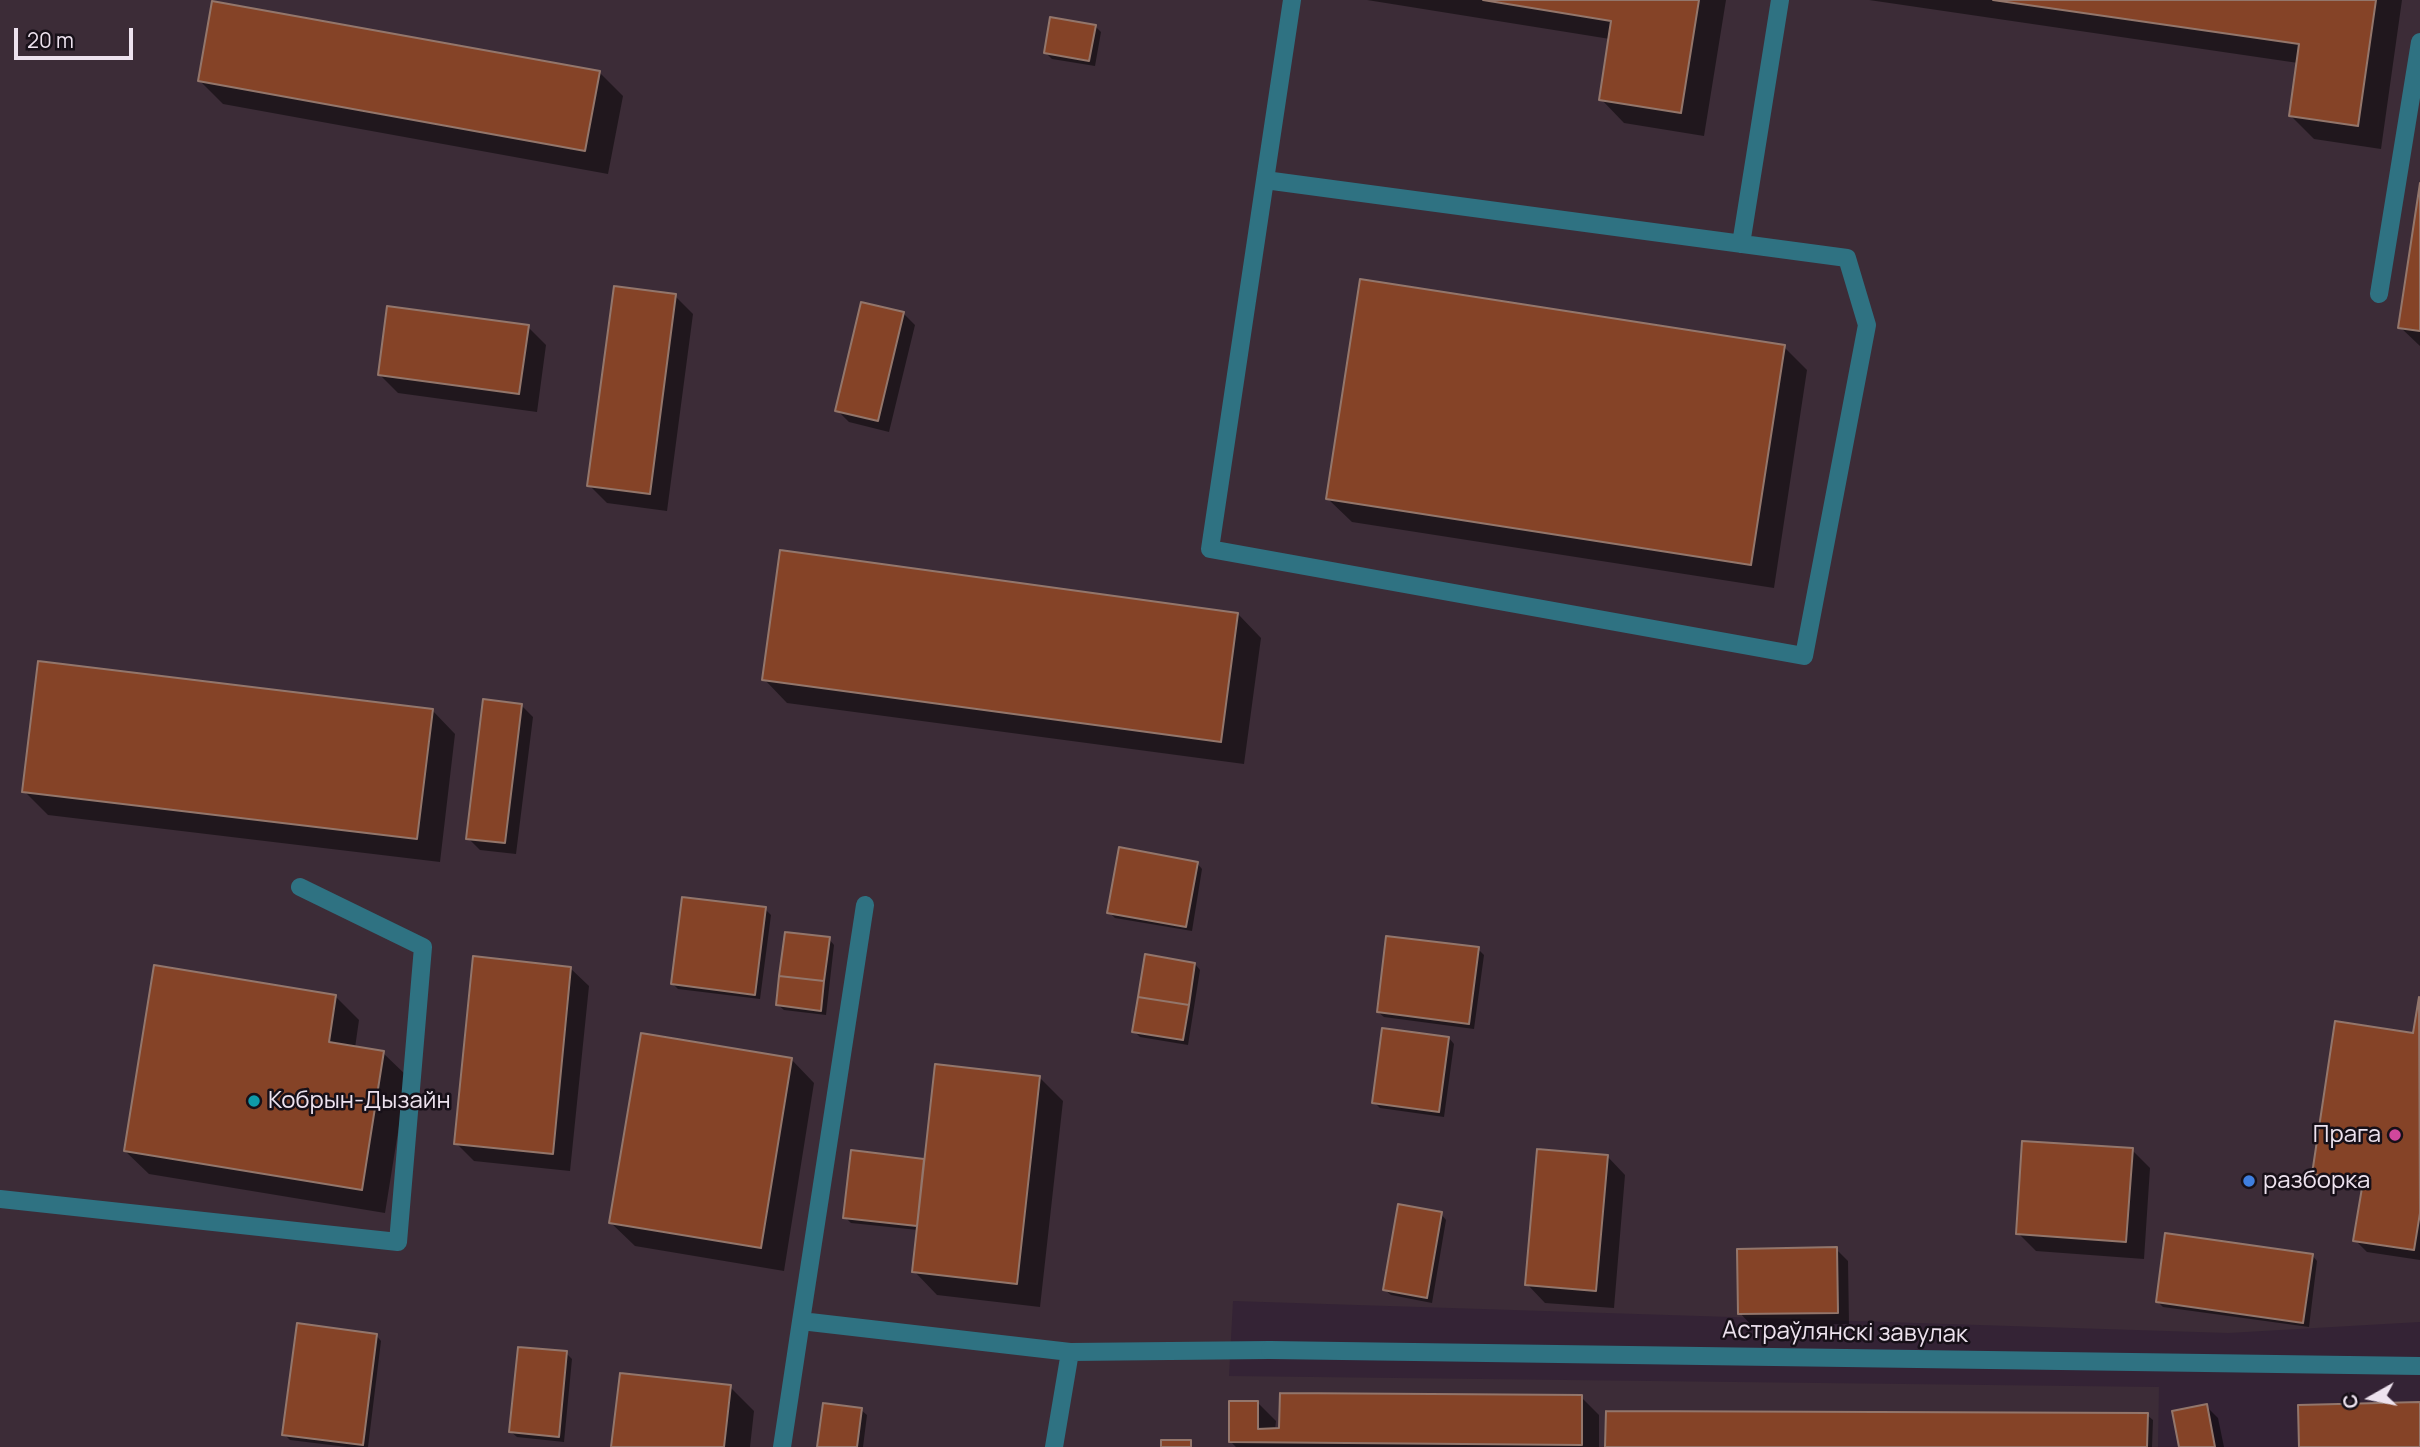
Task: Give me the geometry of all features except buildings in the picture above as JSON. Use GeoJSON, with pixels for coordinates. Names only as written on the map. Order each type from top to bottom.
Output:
{"type":"FeatureCollection","features":[{"type":"Feature","properties":{"kind":"street"},"geometry":{"type":"LineString","coordinates":[[1265,180],[1847,258],[1867,325],[1804,656],[1210,549],[1265,180],[1292,0]]}},
{"type":"Feature","properties":{"kind":"street"},"geometry":{"type":"LineString","coordinates":[[1741,244],[1780,0]]}},
{"type":"Feature","properties":{"kind":"street"},"geometry":{"type":"LineString","coordinates":[[2379,294],[2420,42]]}},
{"type":"Feature","properties":{"kind":"street"},"geometry":{"type":"LineString","coordinates":[[0,1199],[398,1242],[423,947],[300,887]]}},
{"type":"Feature","properties":{"kind":"street"},"geometry":{"type":"LineString","coordinates":[[782,1447],[865,905]]}},
{"type":"Feature","properties":{"kind":"street","name":"Астраўлянскі завулак"},"geometry":{"type":"LineString","coordinates":[[801,1321],[1070,1352],[1270,1350],[2420,1366]]}},
{"type":"Feature","properties":{"kind":"street"},"geometry":{"type":"LineString","coordinates":[[1054,1447],[1070,1352]]}},
{"type":"Feature","properties":{"kind":"shaded area"},"geometry":{"type":"Polygon","coordinates":[[[0,0],[2420,0],[2420,1322],[2228,1333],[1233,1301],[1229,1376],[2159,1387],[2158,1447],[0,1447],[0,0]]]}},
{"type":"Feature","properties":{"kind":"place","name":"Кобрын-Дызайн"},"geometry":{"type":"Point","coordinates":[254,1101]}},
{"type":"Feature","properties":{"kind":"place","name":"Прага"},"geometry":{"type":"Point","coordinates":[2395,1135]}},
{"type":"Feature","properties":{"kind":"place","name":"разборка"},"geometry":{"type":"Point","coordinates":[2249,1181]}}]}
